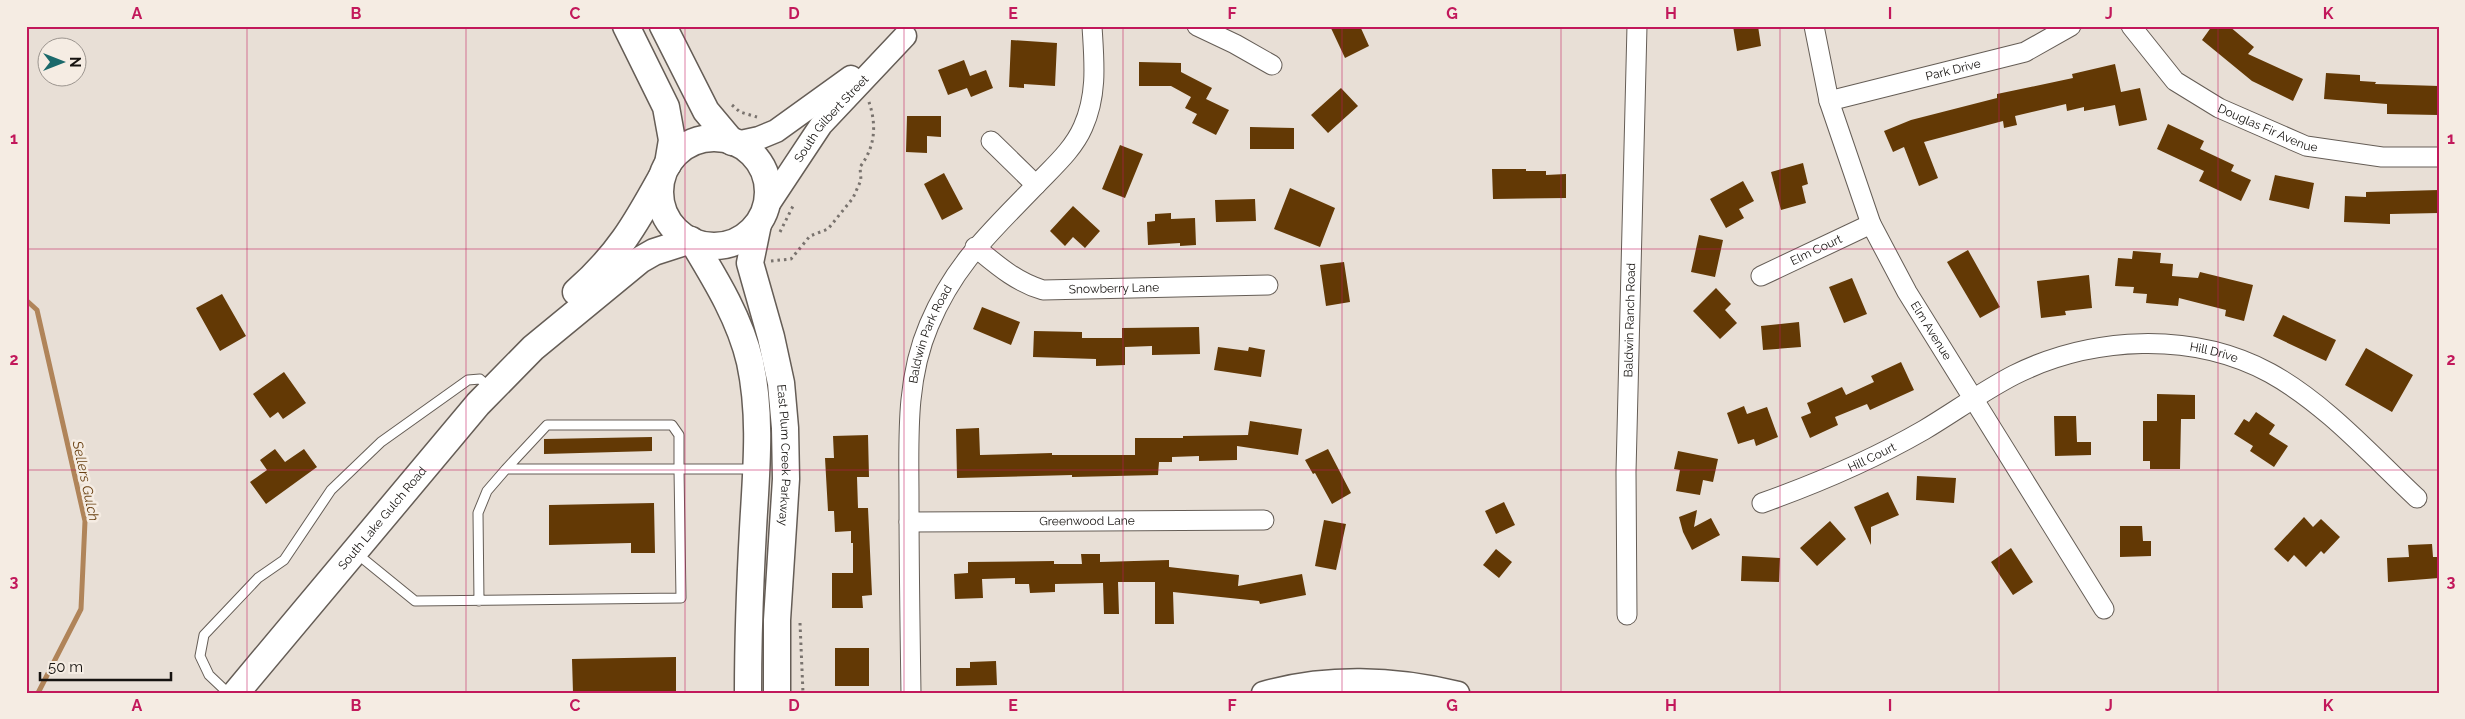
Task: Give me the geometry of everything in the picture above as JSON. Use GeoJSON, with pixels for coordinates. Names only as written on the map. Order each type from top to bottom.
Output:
{"type":"FeatureCollection","features":[{"type":"Feature","properties":{"kind":"main road"},"geometry":{"type":"LineString","coordinates":[[626,26],[666,107],[672,140],[661,192],[664,210],[672,226],[692,241],[711,246],[729,244],[745,237],[767,222],[768,190],[764,170],[752,154],[734,142],[706,111],[663,26]]}},
{"type":"Feature","properties":{"kind":"main road"},"geometry":{"type":"LineString","coordinates":[[666,169],[681,150],[698,141],[718,138],[734,142]]}},
{"type":"Feature","properties":{"kind":"main road","name":"South Lake Gulch Road"},"geometry":{"type":"LineString","coordinates":[[533,348],[570,298],[615,254],[634,226],[666,169]]}},
{"type":"Feature","properties":{"kind":"main road","name":"East Plum Creek Parkway"},"geometry":{"type":"LineString","coordinates":[[767,222],[750,263],[771,337],[781,383],[785,428],[786,479],[777,620],[776,693]]}},
{"type":"Feature","properties":{"kind":"main road","name":"South Lake Gulch Road"},"geometry":{"type":"LineString","coordinates":[[236,693],[492,390],[533,348],[640,260],[654,252],[692,241]]}},
{"type":"Feature","properties":{"kind":"main road","name":"East Plum Creek Parkway"},"geometry":{"type":"LineString","coordinates":[[692,241],[713,273],[729,305],[749,360],[756,395],[756,470],[749,601],[748,693]]}},
{"type":"Feature","properties":{"kind":"main road"},"geometry":{"type":"LineString","coordinates":[[756,470],[769,489],[764,587],[777,620]]}},
{"type":"Feature","properties":{"kind":"street"},"geometry":{"type":"LineString","coordinates":[[1197,26],[1235,44],[1272,65]]}},
{"type":"Feature","properties":{"kind":"street","name":"Baldwin Ranch Road"},"geometry":{"type":"LineString","coordinates":[[1628,615],[1626,472],[1637,26]]}},
{"type":"Feature","properties":{"kind":"street","name":"Elm Avenue"},"geometry":{"type":"LineString","coordinates":[[1814,26],[1829,101],[1871,224],[1907,292],[2104,609]]}},
{"type":"Feature","properties":{"kind":"street","name":"Park Drive"},"geometry":{"type":"LineString","coordinates":[[1829,101],[2025,52],[2070,26]]}},
{"type":"Feature","properties":{"kind":"street","name":"Douglas Fir Avenue"},"geometry":{"type":"LineString","coordinates":[[2131,26],[2175,81],[2220,108],[2306,146],[2382,157],[2439,157]]}},
{"type":"Feature","properties":{"kind":"street","name":"Baldwin Park Road"},"geometry":{"type":"LineString","coordinates":[[911,693],[909,413],[921,347],[943,295],[956,272],[975,248],[1067,152],[1083,127],[1092,96],[1096,66],[1093,27]]}},
{"type":"Feature","properties":{"kind":"street","name":"South Gilbert Street"},"geometry":{"type":"LineString","coordinates":[[734,142],[759,138],[776,131],[911,31]]}},
{"type":"Feature","properties":{"kind":"street","name":"South Gilbert Street"},"geometry":{"type":"LineString","coordinates":[[767,222],[821,125],[911,31]]}},
{"type":"Feature","properties":{"kind":"street"},"geometry":{"type":"LineString","coordinates":[[991,141],[1036,185]]}},
{"type":"Feature","properties":{"kind":"street","name":"Elm Court"},"geometry":{"type":"LineString","coordinates":[[1761,276],[1871,224]]}},
{"type":"Feature","properties":{"kind":"street","name":"Snowberry Lane"},"geometry":{"type":"LineString","coordinates":[[975,248],[1011,276],[1026,285],[1043,290],[1268,285]]}},
{"type":"Feature","properties":{"kind":"street","name":"Hill Drive"},"geometry":{"type":"LineString","coordinates":[[1974,399],[2014,375],[2050,360],[2088,348],[2132,343],[2174,345],[2223,354],[2269,373],[2310,400],[2417,498]]}},
{"type":"Feature","properties":{"kind":"street","name":"Hill Court"},"geometry":{"type":"LineString","coordinates":[[1762,503],[1846,470],[1923,430],[1974,399]]}},
{"type":"Feature","properties":{"kind":"street","name":"Greenwood Lane"},"geometry":{"type":"LineString","coordinates":[[909,522],[1264,520]]}},
{"type":"Feature","properties":{"kind":"street"},"geometry":{"type":"LineString","coordinates":[[1262,693],[1306,684],[1362,680],[1408,683],[1458,693]]}},
{"type":"Feature","properties":{"kind":"lane"},"geometry":{"type":"LineString","coordinates":[[228,693],[209,675],[200,656],[204,635],[258,578],[284,560],[331,490],[381,442],[468,380],[480,379],[492,390]]}},
{"type":"Feature","properties":{"kind":"lane"},"geometry":{"type":"LineString","coordinates":[[354,552],[415,601],[479,601],[681,598],[679,435],[672,424],[546,425],[487,491],[478,514],[479,601]]}},
{"type":"Feature","properties":{"kind":"lane"},"geometry":{"type":"LineString","coordinates":[[506,470],[756,470]]}},
{"type":"Feature","properties":{"kind":"path"},"geometry":{"type":"LineString","coordinates":[[773,252],[770,262],[791,258],[810,236],[828,229],[853,198],[861,180],[860,167],[868,156],[874,140],[874,116],[869,100]]}},
{"type":"Feature","properties":{"kind":"path"},"geometry":{"type":"LineString","coordinates":[[728,102],[740,112],[757,117],[766,117]]}},
{"type":"Feature","properties":{"kind":"path"},"geometry":{"type":"LineString","coordinates":[[767,222],[795,202]]}},
{"type":"Feature","properties":{"kind":"building"},"geometry":{"type":"Polygon","coordinates":[[[1330,26],[1360,26],[1369,46],[1345,58],[1330,26]]]}},
{"type":"Feature","properties":{"kind":"building"},"geometry":{"type":"Polygon","coordinates":[[[1733,26],[1758,26],[1761,46],[1737,51],[1733,26]]]}},
{"type":"Feature","properties":{"kind":"building"},"geometry":{"type":"Polygon","coordinates":[[[2212,26],[2229,26],[2254,47],[2248,54],[2303,79],[2293,101],[2252,81],[2202,40],[2212,26]]]}},
{"type":"Feature","properties":{"kind":"building"},"geometry":{"type":"Polygon","coordinates":[[[1011,40],[1057,43],[1055,86],[1024,84],[1024,88],[1009,87],[1011,40]]]}},
{"type":"Feature","properties":{"kind":"building"},"geometry":{"type":"Polygon","coordinates":[[[964,60],[970,76],[986,70],[993,88],[971,97],[967,88],[948,95],[938,70],[964,60]]]}},
{"type":"Feature","properties":{"kind":"building"},"geometry":{"type":"Polygon","coordinates":[[[1139,62],[1181,63],[1181,72],[1212,88],[1206,99],[1229,110],[1216,135],[1192,123],[1197,114],[1185,108],[1191,97],[1171,86],[1139,86],[1139,62]]]}},
{"type":"Feature","properties":{"kind":"building"},"geometry":{"type":"Polygon","coordinates":[[[2115,64],[2121,92],[2140,88],[2147,120],[2119,126],[2115,105],[2084,111],[2084,107],[2067,111],[2066,104],[2015,116],[2017,125],[2004,128],[2003,121],[1924,142],[1938,178],[1919,186],[1904,147],[1893,152],[1884,131],[1911,120],[1997,98],[1997,94],[2073,78],[2072,74],[2115,64]]]}},
{"type":"Feature","properties":{"kind":"building"},"geometry":{"type":"Polygon","coordinates":[[[2326,73],[2360,75],[2360,81],[2376,82],[2375,84],[2439,86],[2438,115],[2387,114],[2387,104],[2324,99],[2326,73]]]}},
{"type":"Feature","properties":{"kind":"building"},"geometry":{"type":"Polygon","coordinates":[[[1341,88],[1358,106],[1328,133],[1311,115],[1341,88]]]}},
{"type":"Feature","properties":{"kind":"building"},"geometry":{"type":"Polygon","coordinates":[[[907,116],[941,116],[941,137],[927,136],[927,153],[906,152],[907,116]]]}},
{"type":"Feature","properties":{"kind":"building"},"geometry":{"type":"Polygon","coordinates":[[[2168,124],[2204,141],[2200,149],[2234,165],[2231,171],[2251,180],[2241,201],[2199,181],[2204,171],[2157,149],[2168,124]]]}},
{"type":"Feature","properties":{"kind":"building"},"geometry":{"type":"Polygon","coordinates":[[[1250,127],[1294,128],[1294,149],[1250,149],[1250,127]]]}},
{"type":"Feature","properties":{"kind":"building"},"geometry":{"type":"Polygon","coordinates":[[[1120,145],[1143,154],[1125,198],[1102,189],[1120,145]]]}},
{"type":"Feature","properties":{"kind":"building"},"geometry":{"type":"Polygon","coordinates":[[[1803,163],[1808,184],[1802,186],[1806,203],[1781,210],[1771,172],[1803,163]]]}},
{"type":"Feature","properties":{"kind":"building"},"geometry":{"type":"Polygon","coordinates":[[[1492,169],[1546,171],[1546,175],[1566,174],[1566,198],[1493,199],[1492,169]]]}},
{"type":"Feature","properties":{"kind":"building"},"geometry":{"type":"Polygon","coordinates":[[[944,173],[963,209],[942,220],[924,184],[944,173]]]}},
{"type":"Feature","properties":{"kind":"building"},"geometry":{"type":"Polygon","coordinates":[[[2275,175],[2314,183],[2309,209],[2269,200],[2275,175]]]}},
{"type":"Feature","properties":{"kind":"building"},"geometry":{"type":"Polygon","coordinates":[[[1743,181],[1754,201],[1739,209],[1744,218],[1726,228],[1710,199],[1743,181]]]}},
{"type":"Feature","properties":{"kind":"building"},"geometry":{"type":"Polygon","coordinates":[[[1290,188],[1335,208],[1320,247],[1274,229],[1290,188]]]}},
{"type":"Feature","properties":{"kind":"building"},"geometry":{"type":"Polygon","coordinates":[[[2439,190],[2439,213],[2390,214],[2390,224],[2344,222],[2345,196],[2366,197],[2366,192],[2439,190]]]}},
{"type":"Feature","properties":{"kind":"building"},"geometry":{"type":"Polygon","coordinates":[[[1255,199],[1256,221],[1216,222],[1215,200],[1255,199]]]}},
{"type":"Feature","properties":{"kind":"building"},"geometry":{"type":"Polygon","coordinates":[[[1073,206],[1100,231],[1085,248],[1073,237],[1065,246],[1050,231],[1073,206]]]}},
{"type":"Feature","properties":{"kind":"building"},"geometry":{"type":"Polygon","coordinates":[[[1171,213],[1171,219],[1195,218],[1196,245],[1180,246],[1180,243],[1148,245],[1147,222],[1155,221],[1155,214],[1171,213]]]}},
{"type":"Feature","properties":{"kind":"building"},"geometry":{"type":"Polygon","coordinates":[[[1699,235],[1723,240],[1715,277],[1691,272],[1699,235]]]}},
{"type":"Feature","properties":{"kind":"building"},"geometry":{"type":"Polygon","coordinates":[[[1968,250],[2000,307],[1980,318],[1947,262],[1968,250]]]}},
{"type":"Feature","properties":{"kind":"building"},"geometry":{"type":"Polygon","coordinates":[[[2133,251],[2161,253],[2160,263],[2173,264],[2172,276],[2198,278],[2200,272],[2253,285],[2244,321],[2225,316],[2226,310],[2179,298],[2178,306],[2146,303],[2147,294],[2133,293],[2134,287],[2115,286],[2118,258],[2132,259],[2133,251]]]}},
{"type":"Feature","properties":{"kind":"building"},"geometry":{"type":"Polygon","coordinates":[[[1344,262],[1350,302],[1326,306],[1320,265],[1344,262]]]}},
{"type":"Feature","properties":{"kind":"building"},"geometry":{"type":"Polygon","coordinates":[[[2089,275],[2092,308],[2065,311],[2066,315],[2041,318],[2037,281],[2089,275]]]}},
{"type":"Feature","properties":{"kind":"building"},"geometry":{"type":"Polygon","coordinates":[[[1852,278],[1867,314],[1844,323],[1829,287],[1852,278]]]}},
{"type":"Feature","properties":{"kind":"building"},"geometry":{"type":"Polygon","coordinates":[[[1716,288],[1731,304],[1725,310],[1737,323],[1720,339],[1693,311],[1716,288]]]}},
{"type":"Feature","properties":{"kind":"building"},"geometry":{"type":"Polygon","coordinates":[[[222,294],[246,336],[220,351],[196,308],[222,294]]]}},
{"type":"Feature","properties":{"kind":"building"},"geometry":{"type":"Polygon","coordinates":[[[982,307],[1020,322],[1011,345],[973,329],[982,307]]]}},
{"type":"Feature","properties":{"kind":"building"},"geometry":{"type":"Polygon","coordinates":[[[2283,315],[2336,340],[2326,361],[2273,336],[2283,315]]]}},
{"type":"Feature","properties":{"kind":"building"},"geometry":{"type":"Polygon","coordinates":[[[1799,322],[1801,347],[1763,350],[1761,326],[1799,322]]]}},
{"type":"Feature","properties":{"kind":"building"},"geometry":{"type":"Polygon","coordinates":[[[1199,327],[1200,354],[1152,355],[1152,346],[1125,347],[1125,365],[1096,366],[1096,359],[1033,357],[1034,331],[1082,332],[1082,338],[1122,338],[1122,328],[1199,327]]]}},
{"type":"Feature","properties":{"kind":"building"},"geometry":{"type":"Polygon","coordinates":[[[1218,347],[1248,351],[1249,347],[1265,350],[1261,377],[1214,370],[1218,347]]]}},
{"type":"Feature","properties":{"kind":"building"},"geometry":{"type":"Polygon","coordinates":[[[2366,348],[2413,375],[2392,412],[2345,385],[2366,348]]]}},
{"type":"Feature","properties":{"kind":"building"},"geometry":{"type":"Polygon","coordinates":[[[1901,362],[1914,390],[1870,410],[1867,404],[1835,417],[1838,425],[1810,438],[1801,417],[1811,413],[1807,403],[1842,387],[1846,395],[1874,382],[1871,376],[1901,362]]]}},
{"type":"Feature","properties":{"kind":"building"},"geometry":{"type":"Polygon","coordinates":[[[284,372],[306,403],[283,419],[278,412],[270,418],[253,394],[284,372]]]}},
{"type":"Feature","properties":{"kind":"building"},"geometry":{"type":"Polygon","coordinates":[[[2157,394],[2195,395],[2195,419],[2181,419],[2180,469],[2150,469],[2150,461],[2143,461],[2143,421],[2157,421],[2157,394]]]}},
{"type":"Feature","properties":{"kind":"building"},"geometry":{"type":"Polygon","coordinates":[[[1744,406],[1747,414],[1767,407],[1778,437],[1756,446],[1754,439],[1738,444],[1727,413],[1744,406]]]}},
{"type":"Feature","properties":{"kind":"building"},"geometry":{"type":"Polygon","coordinates":[[[2256,412],[2275,425],[2269,434],[2288,446],[2274,467],[2250,451],[2253,446],[2234,434],[2244,419],[2249,422],[2256,412]]]}},
{"type":"Feature","properties":{"kind":"building"},"geometry":{"type":"Polygon","coordinates":[[[2054,416],[2076,416],[2077,442],[2091,442],[2091,455],[2055,456],[2054,416]]]}},
{"type":"Feature","properties":{"kind":"building"},"geometry":{"type":"Polygon","coordinates":[[[1250,421],[1302,429],[1298,455],[1237,446],[1237,460],[1199,461],[1199,456],[1172,457],[1172,462],[1159,462],[1158,475],[957,478],[956,429],[979,428],[980,455],[1052,453],[1052,455],[1135,455],[1135,438],[1248,435],[1250,421]]]}},
{"type":"Feature","properties":{"kind":"building"},"geometry":{"type":"Polygon","coordinates":[[[868,435],[869,477],[857,477],[858,508],[868,508],[872,595],[862,596],[863,608],[832,608],[832,573],[853,573],[853,543],[851,543],[851,531],[835,532],[834,511],[828,511],[825,458],[834,458],[833,436],[868,435]]]}},
{"type":"Feature","properties":{"kind":"building"},"geometry":{"type":"Polygon","coordinates":[[[652,437],[652,451],[544,454],[544,439],[652,437]]]}},
{"type":"Feature","properties":{"kind":"building"},"geometry":{"type":"Polygon","coordinates":[[[275,449],[285,462],[304,449],[317,467],[266,504],[250,482],[267,470],[260,460],[275,449]]]}},
{"type":"Feature","properties":{"kind":"building"},"geometry":{"type":"Polygon","coordinates":[[[1328,449],[1351,493],[1332,504],[1315,473],[1313,474],[1305,460],[1328,449]]]}},
{"type":"Feature","properties":{"kind":"building"},"geometry":{"type":"Polygon","coordinates":[[[1678,451],[1718,459],[1713,482],[1703,480],[1700,495],[1676,491],[1680,470],[1674,469],[1678,451]]]}},
{"type":"Feature","properties":{"kind":"building"},"geometry":{"type":"Polygon","coordinates":[[[1917,476],[1956,478],[1954,503],[1916,500],[1917,476]]]}},
{"type":"Feature","properties":{"kind":"building"},"geometry":{"type":"Polygon","coordinates":[[[1888,492],[1899,515],[1871,527],[1871,545],[1854,507],[1888,492]]]}},
{"type":"Feature","properties":{"kind":"building"},"geometry":{"type":"Polygon","coordinates":[[[1504,502],[1515,525],[1496,534],[1485,511],[1504,502]]]}},
{"type":"Feature","properties":{"kind":"building"},"geometry":{"type":"Polygon","coordinates":[[[654,503],[655,553],[631,553],[631,543],[549,545],[549,505],[654,503]]]}},
{"type":"Feature","properties":{"kind":"building"},"geometry":{"type":"Polygon","coordinates":[[[1697,510],[1694,527],[1711,518],[1720,535],[1692,550],[1683,532],[1679,517],[1697,510]]]}},
{"type":"Feature","properties":{"kind":"building"},"geometry":{"type":"Polygon","coordinates":[[[2304,517],[2313,527],[2321,519],[2340,537],[2324,554],[2321,551],[2306,567],[2294,555],[2288,562],[2274,549],[2304,517]]]}},
{"type":"Feature","properties":{"kind":"building"},"geometry":{"type":"Polygon","coordinates":[[[1324,520],[1346,524],[1336,570],[1315,566],[1324,520]]]}},
{"type":"Feature","properties":{"kind":"building"},"geometry":{"type":"Polygon","coordinates":[[[1830,521],[1846,539],[1817,566],[1800,548],[1830,521]]]}},
{"type":"Feature","properties":{"kind":"building"},"geometry":{"type":"Polygon","coordinates":[[[2120,526],[2142,526],[2143,541],[2151,541],[2151,556],[2120,557],[2120,526]]]}},
{"type":"Feature","properties":{"kind":"building"},"geometry":{"type":"Polygon","coordinates":[[[2432,544],[2433,557],[2439,557],[2439,578],[2388,582],[2387,558],[2409,557],[2408,545],[2432,544]]]}},
{"type":"Feature","properties":{"kind":"building"},"geometry":{"type":"Polygon","coordinates":[[[2011,548],[2033,582],[2013,595],[1991,562],[2011,548]]]}},
{"type":"Feature","properties":{"kind":"building"},"geometry":{"type":"Polygon","coordinates":[[[1496,549],[1512,562],[1499,578],[1483,565],[1496,549]]]}},
{"type":"Feature","properties":{"kind":"building"},"geometry":{"type":"Polygon","coordinates":[[[1081,554],[1100,554],[1100,562],[1169,560],[1169,567],[1239,575],[1238,586],[1302,574],[1306,595],[1260,604],[1259,601],[1173,592],[1174,624],[1155,624],[1155,582],[1118,582],[1119,614],[1104,614],[1103,583],[1055,584],[1055,592],[1030,593],[1029,584],[1015,584],[1015,578],[982,579],[983,598],[955,599],[954,574],[968,573],[968,562],[1054,561],[1054,564],[1082,564],[1081,554]]]}},
{"type":"Feature","properties":{"kind":"building"},"geometry":{"type":"Polygon","coordinates":[[[1742,556],[1780,558],[1779,582],[1741,581],[1742,556]]]}},
{"type":"Feature","properties":{"kind":"building"},"geometry":{"type":"Polygon","coordinates":[[[835,648],[869,648],[869,686],[835,686],[835,648]]]}},
{"type":"Feature","properties":{"kind":"building"},"geometry":{"type":"Polygon","coordinates":[[[676,657],[676,693],[573,693],[572,659],[676,657]]]}},
{"type":"Feature","properties":{"kind":"building"},"geometry":{"type":"Polygon","coordinates":[[[996,661],[997,685],[956,686],[956,668],[970,668],[970,662],[996,661]]]}},
{"type":"Feature","properties":{"kind":"waterway","name":"Sellers Gulch"},"geometry":{"type":"LineString","coordinates":[[26,300],[37,310],[85,521],[81,609],[38,693]]}}]}
